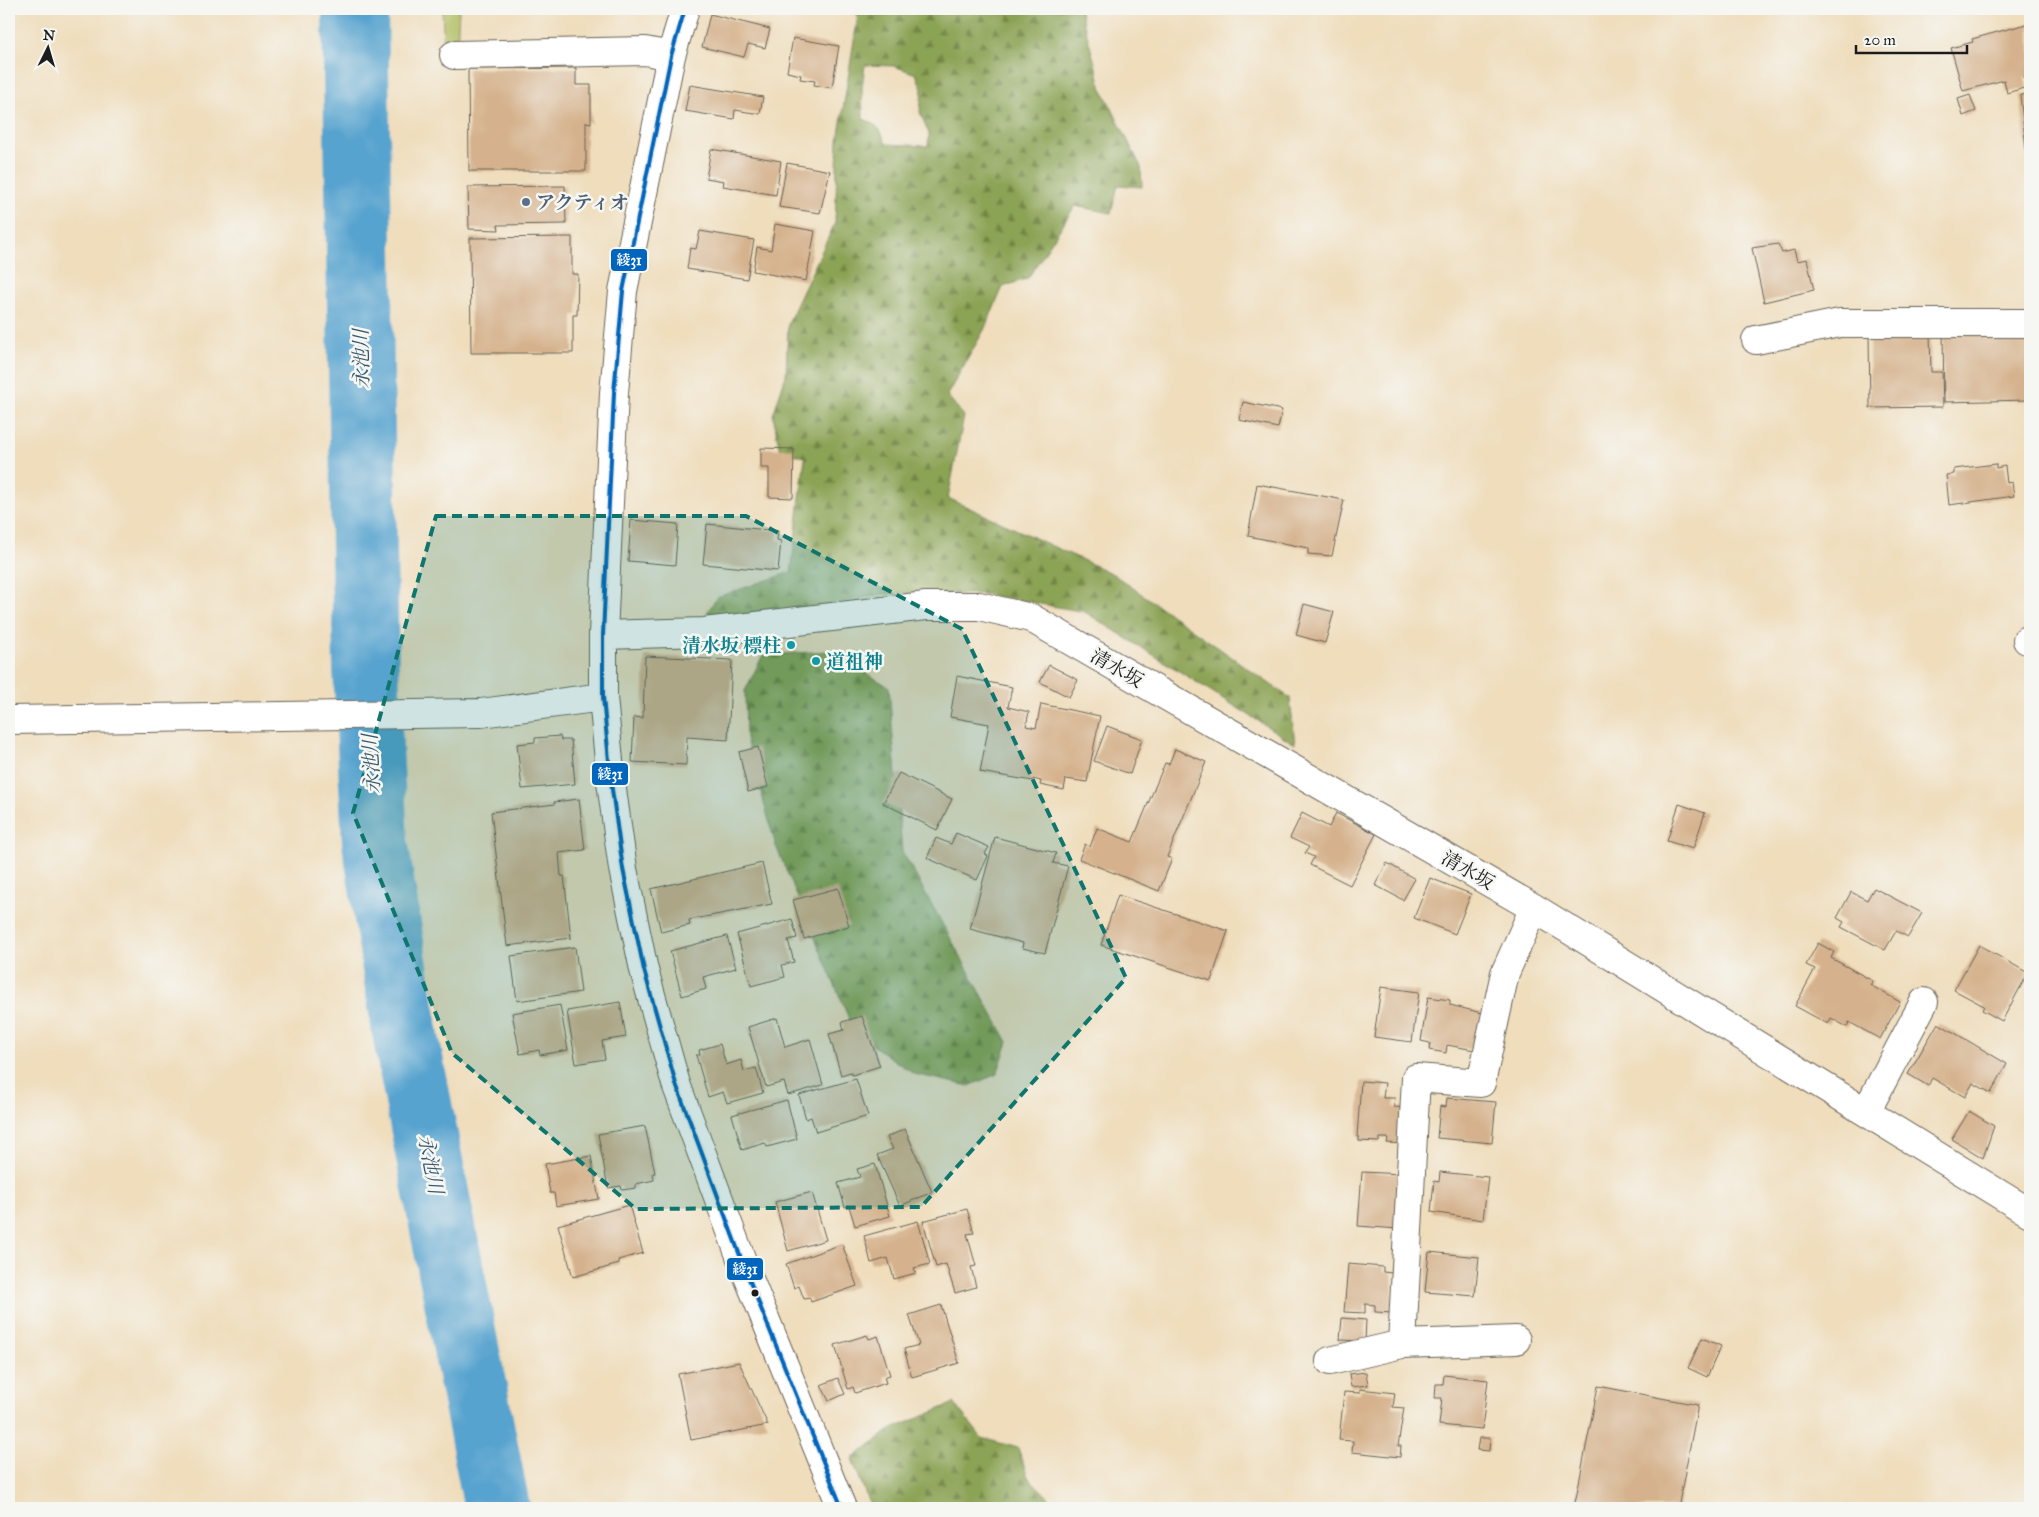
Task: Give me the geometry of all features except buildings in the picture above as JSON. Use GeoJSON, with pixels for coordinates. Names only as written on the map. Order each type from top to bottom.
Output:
{"type":"FeatureCollection","features":[{"type":"Feature","properties":{"kind":"street"},"geometry":{"type":"LineString","coordinates":[[685,9],[671,56],[623,291],[614,393],[603,635],[603,697],[611,782],[623,869],[644,970],[676,1084],[745,1269],[842,1508]]}},
{"type":"Feature","properties":{"kind":"street"},"geometry":{"type":"LineString","coordinates":[[454,55],[645,51],[671,56]]}},
{"type":"Feature","properties":{"kind":"street"},"geometry":{"type":"LineString","coordinates":[[1756,340],[1840,323],[2030,323]]}},
{"type":"Feature","properties":{"kind":"street","name":"清水坂"},"geometry":{"type":"LineString","coordinates":[[603,635],[704,632],[926,606],[979,606],[1031,618],[1534,908],[2030,1213]]}},
{"type":"Feature","properties":{"kind":"street"},"geometry":{"type":"LineString","coordinates":[[9,720],[481,713],[603,697]]}},
{"type":"Feature","properties":{"kind":"street"},"geometry":{"type":"LineString","coordinates":[[1402,1344],[1416,1078],[1481,1083],[1505,973],[1534,908]]}},
{"type":"Feature","properties":{"kind":"street"},"geometry":{"type":"LineString","coordinates":[[1866,1112],[1924,1002]]}},
{"type":"Feature","properties":{"kind":"street"},"geometry":{"type":"LineString","coordinates":[[1330,1361],[1402,1344],[1516,1340]]}},
{"type":"Feature","properties":{"kind":"highlighted area"},"geometry":{"type":"Polygon","coordinates":[[[436,516],[746,516],[962,629],[1126,978],[921,1207],[636,1209],[452,1053],[353,813],[436,516]]]}},
{"type":"Feature","properties":{"kind":"green space"},"geometry":{"type":"Polygon","coordinates":[[[442,9],[459,9],[457,48],[444,49],[442,9]]]}},
{"type":"Feature","properties":{"kind":"green space"},"geometry":{"type":"Polygon","coordinates":[[[859,9],[1080,9],[1102,89],[1141,167],[1142,187],[1118,185],[1111,213],[1075,206],[1028,278],[1003,287],[984,330],[947,395],[964,416],[948,498],[1113,574],[1290,698],[1295,744],[1085,612],[985,594],[885,594],[808,609],[728,616],[707,613],[717,597],[791,572],[805,457],[780,451],[773,415],[786,375],[788,323],[835,223],[838,141],[859,9]],[[865,65],[862,87],[863,119],[878,128],[886,144],[928,146],[929,134],[920,112],[922,89],[916,74],[894,66],[865,65]]]}},
{"type":"Feature","properties":{"kind":"green space"},"geometry":{"type":"Polygon","coordinates":[[[830,651],[889,687],[902,851],[1008,1042],[997,1074],[969,1086],[914,1074],[855,1033],[776,846],[746,739],[745,691],[763,655],[830,651]]]}},
{"type":"Feature","properties":{"kind":"green space"},"geometry":{"type":"Polygon","coordinates":[[[954,1403],[982,1438],[1018,1448],[1028,1477],[1059,1508],[871,1508],[852,1459],[890,1430],[954,1403]]]}},
{"type":"Feature","properties":{"kind":"waterway","name":"永池川"},"geometry":{"type":"LineString","coordinates":[[355,9],[366,669],[375,842],[407,1043],[497,1508]]}},
{"type":"Feature","properties":{"kind":"transit line","name":"綾31"},"geometry":{"type":"LineString","coordinates":[[685,9],[671,56],[623,291],[614,393],[603,635],[603,697],[611,782],[623,869],[644,970],[676,1084],[745,1269],[842,1508]]}},
{"type":"Feature","properties":{"kind":"place","name":"アクティオ"},"geometry":{"type":"Point","coordinates":[526,202]}},
{"type":"Feature","properties":{"kind":"place","name":"清水坂 標柱"},"geometry":{"type":"Point","coordinates":[791,645]}},
{"type":"Feature","properties":{"kind":"place","name":"道祖神"},"geometry":{"type":"Point","coordinates":[816,661]}}]}
